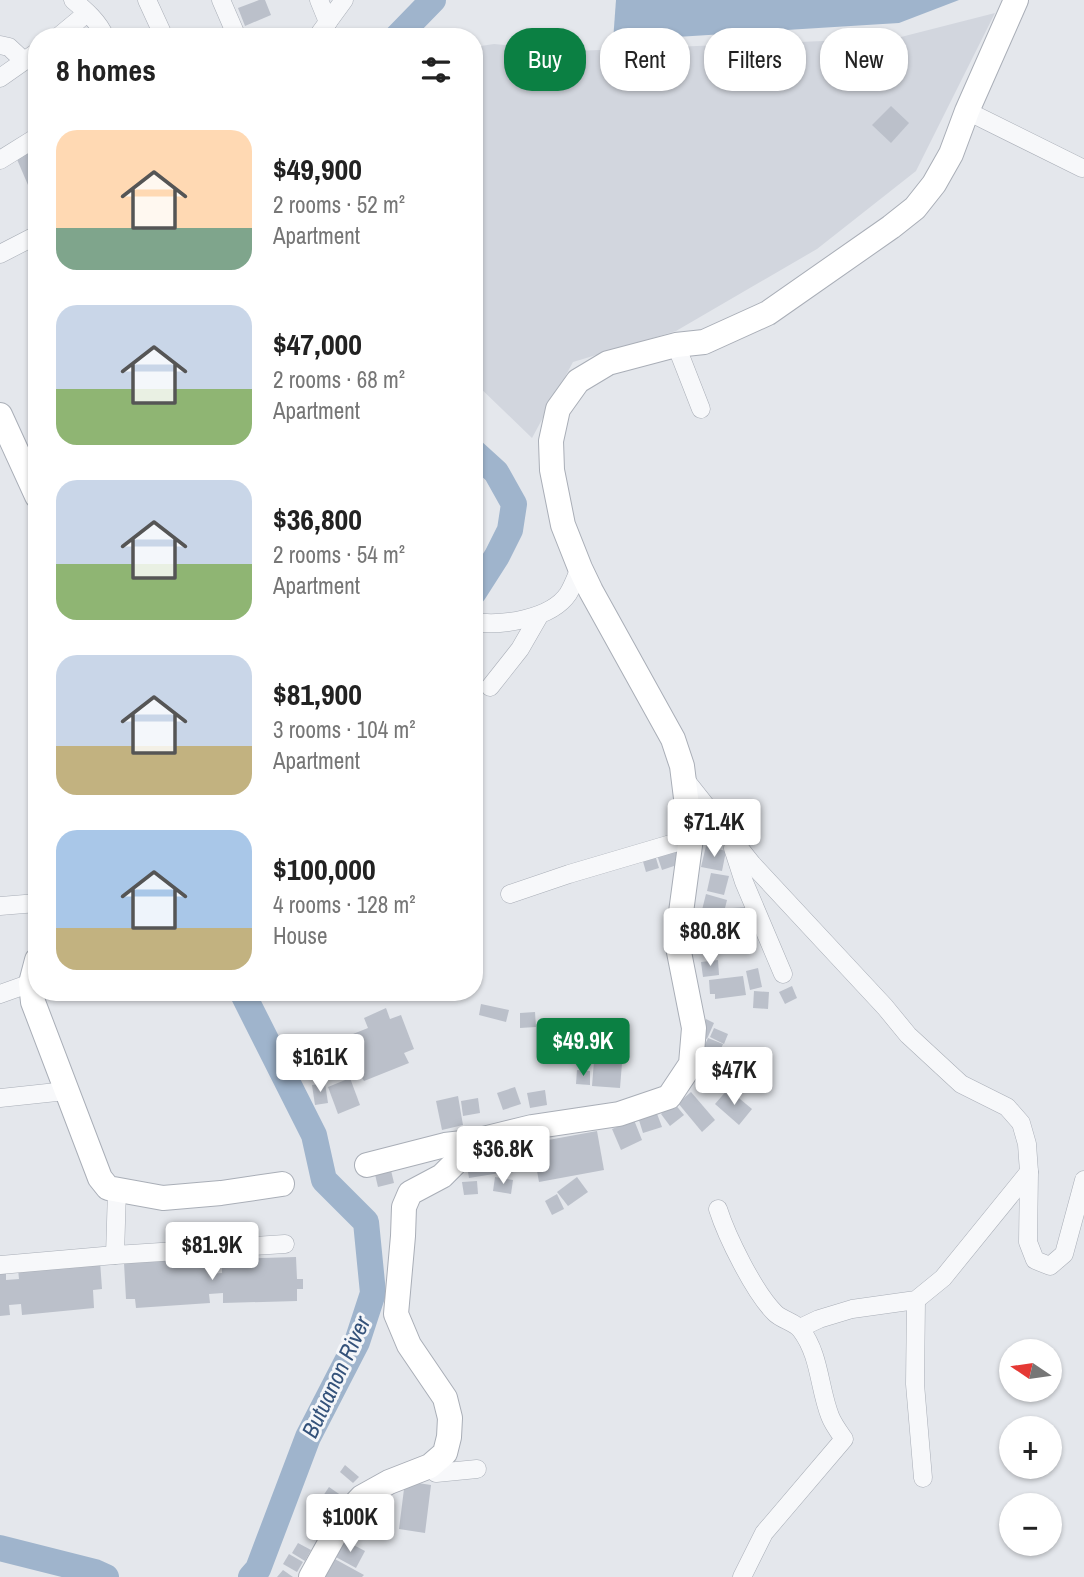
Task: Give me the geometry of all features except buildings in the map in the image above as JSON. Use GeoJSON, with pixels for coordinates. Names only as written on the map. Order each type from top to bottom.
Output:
{"type":"FeatureCollection","features":[{"type":"Feature","properties":{"kind":"street"},"geometry":{"type":"LineString","coordinates":[[73,0],[100,28]]}},
{"type":"Feature","properties":{"kind":"street"},"geometry":{"type":"LineString","coordinates":[[148,0],[160,28]]}},
{"type":"Feature","properties":{"kind":"street"},"geometry":{"type":"LineString","coordinates":[[221,0],[233,28]]}},
{"type":"Feature","properties":{"kind":"street"},"geometry":{"type":"LineString","coordinates":[[319,0],[328,22]]}},
{"type":"Feature","properties":{"kind":"street"},"geometry":{"type":"LineString","coordinates":[[324,28],[344,0]]}},
{"type":"Feature","properties":{"kind":"street"},"geometry":{"type":"LineString","coordinates":[[367,1165],[532,1127],[619,1114],[669,1097],[691,1064],[694,1028],[677,942],[691,838],[684,778],[673,739],[580,568],[563,525],[552,471],[551,441],[558,409],[578,381],[608,363],[676,345],[704,342],[768,313],[915,208],[934,184],[951,154],[1016,0]]}},
{"type":"Feature","properties":{"kind":"street"},"geometry":{"type":"LineString","coordinates":[[69,28],[88,13]]}},
{"type":"Feature","properties":{"kind":"street"},"geometry":{"type":"LineString","coordinates":[[0,45],[28,55]]}},
{"type":"Feature","properties":{"kind":"street"},"geometry":{"type":"LineString","coordinates":[[0,78],[28,58]]}},
{"type":"Feature","properties":{"kind":"street"},"geometry":{"type":"LineString","coordinates":[[967,111],[1082,168]]}},
{"type":"Feature","properties":{"kind":"street"},"geometry":{"type":"LineString","coordinates":[[0,160],[28,143]]}},
{"type":"Feature","properties":{"kind":"street"},"geometry":{"type":"LineString","coordinates":[[0,254],[28,240]]}},
{"type":"Feature","properties":{"kind":"street"},"geometry":{"type":"LineString","coordinates":[[676,345],[701,409]]}},
{"type":"Feature","properties":{"kind":"street"},"geometry":{"type":"LineString","coordinates":[[0,415],[28,476]]}},
{"type":"Feature","properties":{"kind":"street"},"geometry":{"type":"LineString","coordinates":[[483,622],[505,622],[539,616],[554,608],[567,595],[580,568]]}},
{"type":"Feature","properties":{"kind":"street"},"geometry":{"type":"LineString","coordinates":[[490,687],[520,649],[539,616]]}},
{"type":"Feature","properties":{"kind":"street"},"geometry":{"type":"LineString","coordinates":[[684,778],[752,864],[908,1035],[961,1084],[1007,1107],[1021,1123],[1027,1144],[1029,1171],[1028,1242],[1035,1260],[1050,1266],[1064,1254],[1084,1180]]}},
{"type":"Feature","properties":{"kind":"street"},"geometry":{"type":"LineString","coordinates":[[730,836],[744,882],[783,974]]}},
{"type":"Feature","properties":{"kind":"street"},"geometry":{"type":"LineString","coordinates":[[510,894],[691,838]]}},
{"type":"Feature","properties":{"kind":"street"},"geometry":{"type":"LineString","coordinates":[[0,906],[28,904]]}},
{"type":"Feature","properties":{"kind":"street"},"geometry":{"type":"LineString","coordinates":[[0,994],[28,976]]}},
{"type":"Feature","properties":{"kind":"street"},"geometry":{"type":"LineString","coordinates":[[33,1001],[100,1178],[108,1188],[163,1198],[234,1192],[282,1184]]}},
{"type":"Feature","properties":{"kind":"street"},"geometry":{"type":"LineString","coordinates":[[0,1098],[66,1091]]}},
{"type":"Feature","properties":{"kind":"street"},"geometry":{"type":"LineString","coordinates":[[311,1577],[346,1514],[362,1497],[430,1465],[446,1452],[450,1418],[445,1398],[408,1345],[396,1314],[404,1207],[410,1193],[442,1176],[471,1142]]}},
{"type":"Feature","properties":{"kind":"street"},"geometry":{"type":"LineString","coordinates":[[800,1328],[852,1309],[916,1300],[943,1278],[1029,1171]]}},
{"type":"Feature","properties":{"kind":"street"},"geometry":{"type":"LineString","coordinates":[[115,1255],[117,1190]]}},
{"type":"Feature","properties":{"kind":"street"},"geometry":{"type":"LineString","coordinates":[[718,1209],[724,1227],[759,1292],[776,1314],[800,1328],[815,1355],[819,1380],[831,1419],[844,1439],[764,1533],[742,1577]]}},
{"type":"Feature","properties":{"kind":"street"},"geometry":{"type":"LineString","coordinates":[[0,1265],[285,1244]]}},
{"type":"Feature","properties":{"kind":"street"},"geometry":{"type":"LineString","coordinates":[[916,1300],[915,1384],[923,1478]]}},
{"type":"Feature","properties":{"kind":"street"},"geometry":{"type":"LineString","coordinates":[[430,1465],[436,1473],[477,1469]]}},
{"type":"Feature","properties":{"kind":"shaded area"},"geometry":{"type":"Polygon","coordinates":[[[995,13],[916,171],[817,249],[676,331],[573,362],[532,438],[483,391],[483,46],[504,45],[504,91],[586,91],[586,51],[600,50],[600,91],[690,91],[690,46],[704,46],[704,91],[806,91],[806,42],[820,41],[820,91],[908,91],[908,35],[995,13]]]}},
{"type":"Feature","properties":{"kind":"water"},"geometry":{"type":"Polygon","coordinates":[[[616,0],[959,0],[899,23],[806,29],[704,28],[704,35],[690,36],[690,28],[614,28],[616,0]]]}},
{"type":"Feature","properties":{"kind":"waterway","name":"Butuanon River"},"geometry":{"type":"LineString","coordinates":[[406,28],[433,0]]}},
{"type":"Feature","properties":{"kind":"waterway","name":"Butuanon River"},"geometry":{"type":"LineString","coordinates":[[483,460],[496,472],[514,504],[510,530],[483,578]]}},
{"type":"Feature","properties":{"kind":"waterway","name":"Butuanon River"},"geometry":{"type":"LineString","coordinates":[[247,1001],[314,1135],[324,1180],[366,1222],[373,1293],[357,1342],[308,1437],[258,1569],[251,1577]]}},
{"type":"Feature","properties":{"kind":"waterway","name":"Butuanon River"},"geometry":{"type":"LineString","coordinates":[[0,1548],[106,1577]]}}]}
